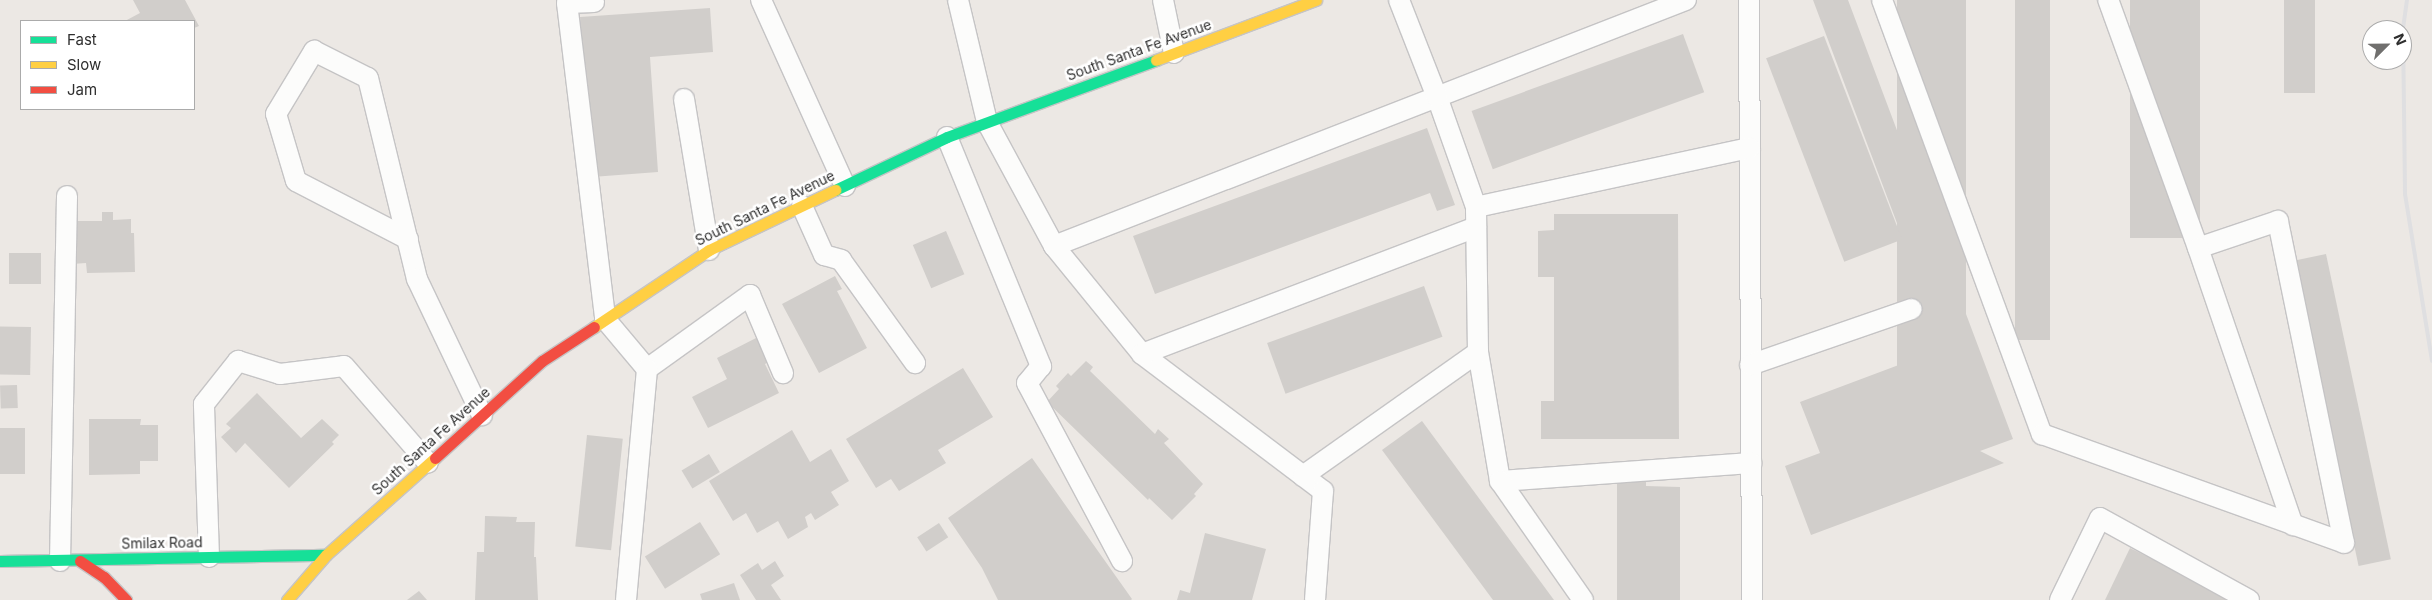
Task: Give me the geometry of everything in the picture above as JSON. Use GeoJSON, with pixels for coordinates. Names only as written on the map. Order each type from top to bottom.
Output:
{"type":"FeatureCollection","features":[{"type":"Feature","properties":{"kind":"main road","name":"South Santa Fe Avenue"},"geometry":{"type":"LineString","coordinates":[[287,600],[326,556],[542,361],[708,250],[947,137],[1316,0]]}},
{"type":"Feature","properties":{"kind":"main road","name":"Smilax Road"},"geometry":{"type":"LineString","coordinates":[[0,561],[326,556]]}},
{"type":"Feature","properties":{"kind":"main road"},"geometry":{"type":"LineString","coordinates":[[80,561],[104,577],[126,600]]}},
{"type":"Feature","properties":{"kind":"lane"},"geometry":{"type":"LineString","coordinates":[[761,0],[845,186]]}},
{"type":"Feature","properties":{"kind":"lane"},"geometry":{"type":"LineString","coordinates":[[958,0],[987,122],[1054,246],[1142,354],[1323,491],[1315,600]]}},
{"type":"Feature","properties":{"kind":"lane"},"geometry":{"type":"LineString","coordinates":[[1163,0],[1174,53]]}},
{"type":"Feature","properties":{"kind":"lane"},"geometry":{"type":"LineString","coordinates":[[1400,0],[1476,207],[1478,352],[1500,481],[1584,600]]}},
{"type":"Feature","properties":{"kind":"lane"},"geometry":{"type":"LineString","coordinates":[[1054,246],[1686,0]]}},
{"type":"Feature","properties":{"kind":"lane"},"geometry":{"type":"LineString","coordinates":[[1749,0],[1752,600]]}},
{"type":"Feature","properties":{"kind":"lane"},"geometry":{"type":"LineString","coordinates":[[1882,0],[2042,434],[2344,543],[2278,221],[2198,248]]}},
{"type":"Feature","properties":{"kind":"lane"},"geometry":{"type":"LineString","coordinates":[[2108,0],[2198,248],[2293,525]]}},
{"type":"Feature","properties":{"kind":"lane"},"geometry":{"type":"LineString","coordinates":[[594,2],[566,3],[605,319],[647,369],[626,600]]}},
{"type":"Feature","properties":{"kind":"lane"},"geometry":{"type":"LineString","coordinates":[[408,239],[296,181],[276,114],[314,51],[368,78],[418,279],[482,414]]}},
{"type":"Feature","properties":{"kind":"lane"},"geometry":{"type":"LineString","coordinates":[[684,99],[708,250]]}},
{"type":"Feature","properties":{"kind":"lane"},"geometry":{"type":"LineString","coordinates":[[947,137],[1041,366],[1027,383],[1122,561]]}},
{"type":"Feature","properties":{"kind":"lane"},"geometry":{"type":"LineString","coordinates":[[1476,207],[1750,148]]}},
{"type":"Feature","properties":{"kind":"lane"},"geometry":{"type":"LineString","coordinates":[[60,561],[68,196]]}},
{"type":"Feature","properties":{"kind":"lane"},"geometry":{"type":"LineString","coordinates":[[802,206],[824,255],[841,260],[914,363]]}},
{"type":"Feature","properties":{"kind":"lane"},"geometry":{"type":"LineString","coordinates":[[1142,354],[1476,227]]}},
{"type":"Feature","properties":{"kind":"lane"},"geometry":{"type":"LineString","coordinates":[[647,369],[750,295],[783,373]]}},
{"type":"Feature","properties":{"kind":"lane"},"geometry":{"type":"LineString","coordinates":[[1750,365],[1912,309]]}},
{"type":"Feature","properties":{"kind":"lane"},"geometry":{"type":"LineString","coordinates":[[1302,476],[1478,352]]}},
{"type":"Feature","properties":{"kind":"lane"},"geometry":{"type":"LineString","coordinates":[[208,557],[204,404],[238,361],[280,374],[344,366],[428,463]]}},
{"type":"Feature","properties":{"kind":"lane"},"geometry":{"type":"LineString","coordinates":[[1500,481],[1751,463]]}},
{"type":"Feature","properties":{"kind":"lane"},"geometry":{"type":"LineString","coordinates":[[2060,600],[2100,518],[2249,600]]}},
{"type":"Feature","properties":{"kind":"building"},"geometry":{"type":"Polygon","coordinates":[[[133,0],[185,0],[199,26],[195,28],[195,20],[127,20],[140,13],[133,0]]]}},
{"type":"Feature","properties":{"kind":"building"},"geometry":{"type":"Polygon","coordinates":[[[1813,0],[1848,0],[2013,439],[1980,451],[2004,463],[1811,535],[1785,466],[1820,453],[1800,402],[1944,348],[1813,0]]]}},
{"type":"Feature","properties":{"kind":"building"},"geometry":{"type":"Polygon","coordinates":[[[1897,0],[1966,0],[1966,443],[1897,443],[1897,0]]]}},
{"type":"Feature","properties":{"kind":"building"},"geometry":{"type":"Polygon","coordinates":[[[2015,0],[2050,0],[2050,340],[2015,340],[2015,0]]]}},
{"type":"Feature","properties":{"kind":"building"},"geometry":{"type":"Polygon","coordinates":[[[2130,0],[2200,0],[2200,238],[2130,238],[2130,0]]]}},
{"type":"Feature","properties":{"kind":"building"},"geometry":{"type":"Polygon","coordinates":[[[2284,0],[2315,0],[2315,93],[2284,93],[2284,0]]]}},
{"type":"Feature","properties":{"kind":"building"},"geometry":{"type":"Polygon","coordinates":[[[710,8],[713,52],[650,57],[658,172],[592,177],[580,17],[710,8]]]}},
{"type":"Feature","properties":{"kind":"building"},"geometry":{"type":"Polygon","coordinates":[[[1683,34],[1704,92],[1493,169],[1472,111],[1683,34]]]}},
{"type":"Feature","properties":{"kind":"building"},"geometry":{"type":"Polygon","coordinates":[[[1824,36],[1902,240],[1844,262],[1766,58],[1824,36]]]}},
{"type":"Feature","properties":{"kind":"building"},"geometry":{"type":"Polygon","coordinates":[[[1427,128],[1455,205],[1437,211],[1430,193],[1155,294],[1133,236],[1427,128]]]}},
{"type":"Feature","properties":{"kind":"building"},"geometry":{"type":"Polygon","coordinates":[[[102,212],[113,212],[113,220],[131,219],[131,233],[134,233],[135,272],[87,273],[86,263],[72,264],[72,221],[102,221],[102,212]]]}},
{"type":"Feature","properties":{"kind":"building"},"geometry":{"type":"Polygon","coordinates":[[[1554,214],[1678,214],[1679,439],[1541,439],[1541,401],[1554,401],[1554,277],[1538,277],[1538,231],[1554,230],[1554,214]]]}},
{"type":"Feature","properties":{"kind":"building"},"geometry":{"type":"Polygon","coordinates":[[[946,231],[964,274],[931,288],[913,245],[946,231]]]}},
{"type":"Feature","properties":{"kind":"building"},"geometry":{"type":"Polygon","coordinates":[[[9,253],[41,253],[41,284],[9,284],[9,253]]]}},
{"type":"Feature","properties":{"kind":"building"},"geometry":{"type":"Polygon","coordinates":[[[2326,254],[2391,559],[2359,566],[2294,261],[2326,254]]]}},
{"type":"Feature","properties":{"kind":"building"},"geometry":{"type":"Polygon","coordinates":[[[835,276],[842,289],[837,291],[867,348],[819,373],[782,304],[835,276]]]}},
{"type":"Feature","properties":{"kind":"building"},"geometry":{"type":"Polygon","coordinates":[[[1424,286],[1442,337],[1286,394],[1267,343],[1424,286]]]}},
{"type":"Feature","properties":{"kind":"building"},"geometry":{"type":"Polygon","coordinates":[[[0,326],[31,327],[30,375],[0,374],[0,326]]]}},
{"type":"Feature","properties":{"kind":"building"},"geometry":{"type":"Polygon","coordinates":[[[758,337],[770,361],[765,364],[779,393],[708,428],[692,397],[727,379],[717,358],[758,337]]]}},
{"type":"Feature","properties":{"kind":"building"},"geometry":{"type":"Polygon","coordinates":[[[1086,361],[1093,367],[1090,371],[1155,434],[1158,429],[1169,439],[1164,443],[1203,484],[1194,494],[1196,496],[1172,520],[1149,498],[1148,500],[1047,402],[1059,389],[1056,386],[1068,373],[1071,376],[1086,361]]]}},
{"type":"Feature","properties":{"kind":"building"},"geometry":{"type":"Polygon","coordinates":[[[963,368],[993,417],[938,450],[946,463],[899,491],[891,479],[876,488],[846,439],[963,368]]]}},
{"type":"Feature","properties":{"kind":"building"},"geometry":{"type":"Polygon","coordinates":[[[17,385],[18,408],[1,409],[0,386],[17,385]]]}},
{"type":"Feature","properties":{"kind":"building"},"geometry":{"type":"Polygon","coordinates":[[[257,393],[301,438],[322,419],[339,435],[332,442],[334,444],[289,488],[245,443],[236,453],[221,437],[231,428],[226,424],[257,393]]]}},
{"type":"Feature","properties":{"kind":"building"},"geometry":{"type":"Polygon","coordinates":[[[89,419],[141,419],[140,425],[158,425],[158,461],[140,461],[140,474],[89,475],[89,419]]]}},
{"type":"Feature","properties":{"kind":"building"},"geometry":{"type":"Polygon","coordinates":[[[1422,421],[1554,600],[1493,600],[1382,450],[1422,421]]]}},
{"type":"Feature","properties":{"kind":"building"},"geometry":{"type":"Polygon","coordinates":[[[0,428],[25,428],[25,474],[0,474],[0,428]]]}},
{"type":"Feature","properties":{"kind":"building"},"geometry":{"type":"Polygon","coordinates":[[[792,430],[810,462],[831,449],[849,481],[831,492],[839,505],[815,520],[811,513],[805,517],[808,527],[788,539],[778,521],[757,533],[746,513],[733,521],[709,481],[792,430]]]}},
{"type":"Feature","properties":{"kind":"building"},"geometry":{"type":"Polygon","coordinates":[[[587,435],[623,439],[611,550],[575,546],[587,435]]]}},
{"type":"Feature","properties":{"kind":"building"},"geometry":{"type":"Polygon","coordinates":[[[709,454],[720,472],[692,488],[682,470],[709,454]]]}},
{"type":"Feature","properties":{"kind":"building"},"geometry":{"type":"Polygon","coordinates":[[[1032,458],[1131,600],[998,600],[982,568],[948,518],[1032,458]]]}},
{"type":"Feature","properties":{"kind":"building"},"geometry":{"type":"Polygon","coordinates":[[[1617,482],[1646,482],[1646,486],[1680,487],[1680,600],[1617,600],[1617,482]]]}},
{"type":"Feature","properties":{"kind":"building"},"geometry":{"type":"Polygon","coordinates":[[[485,516],[517,517],[516,522],[535,522],[534,557],[536,557],[538,600],[475,600],[477,552],[484,552],[485,516]]]}},
{"type":"Feature","properties":{"kind":"building"},"geometry":{"type":"Polygon","coordinates":[[[700,522],[720,554],[665,589],[645,556],[700,522]]]}},
{"type":"Feature","properties":{"kind":"building"},"geometry":{"type":"Polygon","coordinates":[[[939,523],[948,537],[926,551],[917,537],[939,523]]]}},
{"type":"Feature","properties":{"kind":"building"},"geometry":{"type":"Polygon","coordinates":[[[1205,533],[1266,549],[1252,600],[1177,600],[1180,590],[1190,593],[1205,533]]]}},
{"type":"Feature","properties":{"kind":"building"},"geometry":{"type":"Polygon","coordinates":[[[2130,548],[2229,597],[2232,600],[2105,600],[2130,548]]]}},
{"type":"Feature","properties":{"kind":"building"},"geometry":{"type":"Polygon","coordinates":[[[775,561],[784,576],[771,585],[781,600],[756,600],[740,575],[758,563],[762,570],[775,561]]]}},
{"type":"Feature","properties":{"kind":"building"},"geometry":{"type":"Polygon","coordinates":[[[734,583],[740,600],[702,600],[700,594],[734,583]]]}},
{"type":"Feature","properties":{"kind":"building"},"geometry":{"type":"Polygon","coordinates":[[[419,591],[427,600],[407,600],[419,591]]]}},
{"type":"Feature","properties":{"kind":"railway"},"geometry":{"type":"LineString","coordinates":[[2407,0],[2403,28],[2405,194],[2432,361]]}},
{"type":"Feature","properties":{"kind":"traffic: fast"},"geometry":{"type":"LineString","coordinates":[[835,190],[947,137],[1156,60]]}},
{"type":"Feature","properties":{"kind":"traffic: fast"},"geometry":{"type":"LineString","coordinates":[[0,561],[326,555]]}},
{"type":"Feature","properties":{"kind":"traffic: slow"},"geometry":{"type":"LineString","coordinates":[[1156,60],[1316,0]]}},
{"type":"Feature","properties":{"kind":"traffic: slow"},"geometry":{"type":"LineString","coordinates":[[594,327],[709,250],[835,190]]}},
{"type":"Feature","properties":{"kind":"traffic: slow"},"geometry":{"type":"LineString","coordinates":[[287,600],[326,555],[435,458]]}},
{"type":"Feature","properties":{"kind":"traffic: jam"},"geometry":{"type":"LineString","coordinates":[[435,458],[542,361],[594,327]]}},
{"type":"Feature","properties":{"kind":"traffic: jam"},"geometry":{"type":"LineString","coordinates":[[80,561],[104,577],[126,600]]}}]}
